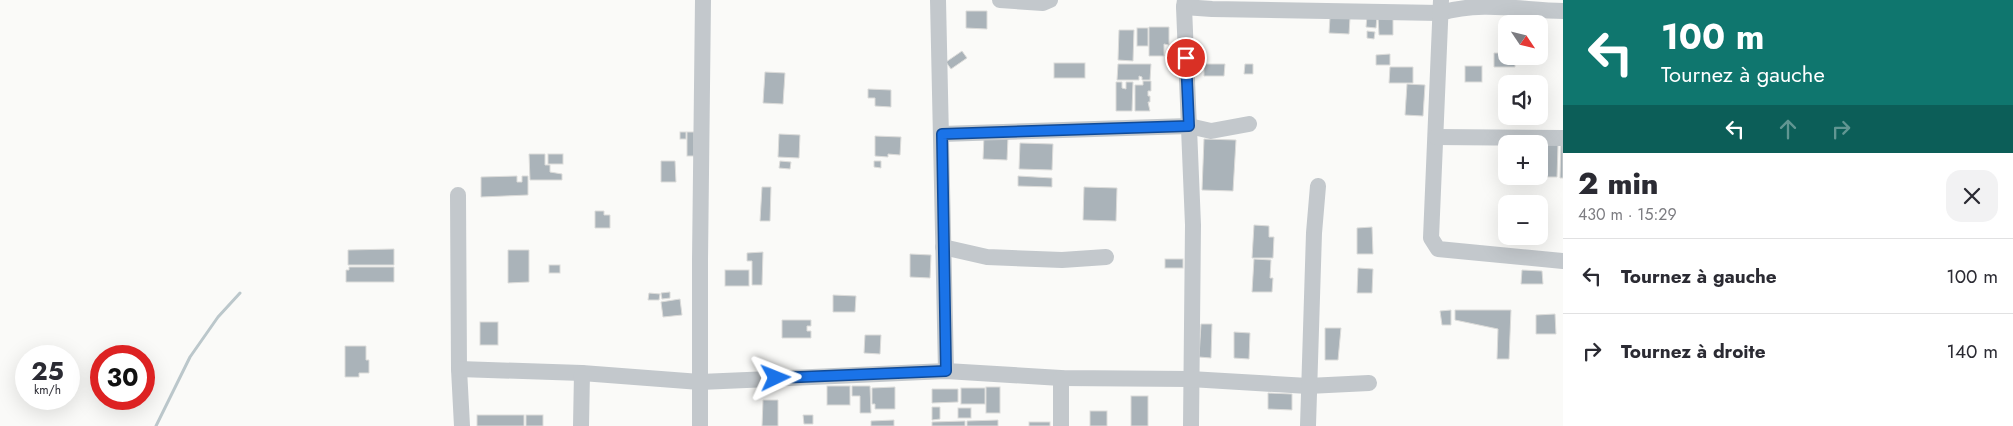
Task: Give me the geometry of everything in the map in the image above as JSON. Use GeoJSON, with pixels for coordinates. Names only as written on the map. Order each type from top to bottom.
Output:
{"type":"FeatureCollection","features":[{"type":"Feature","properties":{"kind":"street"},"geometry":{"type":"LineString","coordinates":[[700,426],[703,0]]}},
{"type":"Feature","properties":{"kind":"street"},"geometry":{"type":"LineString","coordinates":[[938,0],[946,371]]}},
{"type":"Feature","properties":{"kind":"street"},"geometry":{"type":"LineString","coordinates":[[1000,0],[1043,3],[1050,0]]}},
{"type":"Feature","properties":{"kind":"street"},"geometry":{"type":"LineString","coordinates":[[1191,426],[1193,225],[1185,4],[1468,6],[1563,11]]}},
{"type":"Feature","properties":{"kind":"street"},"geometry":{"type":"LineString","coordinates":[[1440,6],[1431,238],[1438,249],[1563,261]]}},
{"type":"Feature","properties":{"kind":"street"},"geometry":{"type":"LineString","coordinates":[[942,134],[1189,126],[1211,131],[1250,124]]}},
{"type":"Feature","properties":{"kind":"street"},"geometry":{"type":"LineString","coordinates":[[1436,137],[1563,138]]}},
{"type":"Feature","properties":{"kind":"street"},"geometry":{"type":"LineString","coordinates":[[1308,426],[1314,233],[1318,186]]}},
{"type":"Feature","properties":{"kind":"street"},"geometry":{"type":"LineString","coordinates":[[458,195],[459,369],[462,426]]}},
{"type":"Feature","properties":{"kind":"street"},"geometry":{"type":"LineString","coordinates":[[943,246],[988,257],[1062,260],[1106,257]]}},
{"type":"Feature","properties":{"kind":"street"},"geometry":{"type":"LineString","coordinates":[[459,369],[582,373],[700,382],[946,371],[1061,378],[1190,379],[1308,386],[1369,383]]}},
{"type":"Feature","properties":{"kind":"street"},"geometry":{"type":"LineString","coordinates":[[580,426],[582,373]]}},
{"type":"Feature","properties":{"kind":"street"},"geometry":{"type":"LineString","coordinates":[[1061,378],[1061,426]]}},
{"type":"Feature","properties":{"kind":"building"},"geometry":{"type":"Polygon","coordinates":[[[966,11],[987,11],[987,29],[966,28],[966,11]]]}},
{"type":"Feature","properties":{"kind":"building"},"geometry":{"type":"Polygon","coordinates":[[[1367,16],[1377,16],[1376,28],[1366,27],[1367,16]]]}},
{"type":"Feature","properties":{"kind":"building"},"geometry":{"type":"Polygon","coordinates":[[[1330,17],[1350,18],[1349,34],[1329,33],[1330,17]]]}},
{"type":"Feature","properties":{"kind":"building"},"geometry":{"type":"Polygon","coordinates":[[[1378,17],[1393,17],[1393,35],[1379,35],[1378,17]]]}},
{"type":"Feature","properties":{"kind":"building"},"geometry":{"type":"Polygon","coordinates":[[[1149,27],[1169,27],[1169,45],[1164,44],[1164,56],[1149,56],[1149,27]]]}},
{"type":"Feature","properties":{"kind":"building"},"geometry":{"type":"Polygon","coordinates":[[[1137,28],[1148,28],[1148,46],[1137,46],[1137,28]]]}},
{"type":"Feature","properties":{"kind":"building"},"geometry":{"type":"Polygon","coordinates":[[[1119,30],[1134,30],[1133,61],[1118,60],[1119,30]]]}},
{"type":"Feature","properties":{"kind":"building"},"geometry":{"type":"Polygon","coordinates":[[[1367,31],[1375,32],[1374,39],[1367,38],[1367,31]]]}},
{"type":"Feature","properties":{"kind":"building"},"geometry":{"type":"Polygon","coordinates":[[[962,51],[967,58],[951,69],[946,62],[962,51]]]}},
{"type":"Feature","properties":{"kind":"building"},"geometry":{"type":"Polygon","coordinates":[[[1494,53],[1498,53],[1498,65],[1515,65],[1515,67],[1494,67],[1494,53]]]}},
{"type":"Feature","properties":{"kind":"building"},"geometry":{"type":"Polygon","coordinates":[[[1390,54],[1390,65],[1376,65],[1376,55],[1390,54]]]}},
{"type":"Feature","properties":{"kind":"building"},"geometry":{"type":"Polygon","coordinates":[[[1054,63],[1085,63],[1085,78],[1054,78],[1054,63]]]}},
{"type":"Feature","properties":{"kind":"building"},"geometry":{"type":"Polygon","coordinates":[[[1118,64],[1151,64],[1150,80],[1142,80],[1142,77],[1139,76],[1139,80],[1117,80],[1118,64]]]}},
{"type":"Feature","properties":{"kind":"building"},"geometry":{"type":"Polygon","coordinates":[[[1204,64],[1225,64],[1224,76],[1204,76],[1204,64]]]}},
{"type":"Feature","properties":{"kind":"building"},"geometry":{"type":"Polygon","coordinates":[[[1245,64],[1253,64],[1253,74],[1244,74],[1245,64]]]}},
{"type":"Feature","properties":{"kind":"building"},"geometry":{"type":"Polygon","coordinates":[[[1465,66],[1482,66],[1482,82],[1465,82],[1465,66]]]}},
{"type":"Feature","properties":{"kind":"building"},"geometry":{"type":"Polygon","coordinates":[[[1390,67],[1413,67],[1413,83],[1389,83],[1390,67]]]}},
{"type":"Feature","properties":{"kind":"building"},"geometry":{"type":"Polygon","coordinates":[[[765,72],[785,73],[783,104],[763,103],[765,72]]]}},
{"type":"Feature","properties":{"kind":"building"},"geometry":{"type":"Polygon","coordinates":[[[1143,81],[1151,81],[1151,91],[1148,91],[1150,111],[1135,111],[1135,85],[1143,85],[1143,81]]]}},
{"type":"Feature","properties":{"kind":"building"},"geometry":{"type":"Polygon","coordinates":[[[1116,82],[1122,82],[1122,88],[1126,89],[1126,82],[1133,82],[1132,111],[1116,111],[1116,82]]]}},
{"type":"Feature","properties":{"kind":"building"},"geometry":{"type":"Polygon","coordinates":[[[1407,84],[1425,85],[1423,116],[1405,115],[1407,84]]]}},
{"type":"Feature","properties":{"kind":"building"},"geometry":{"type":"Polygon","coordinates":[[[868,89],[891,90],[891,107],[875,106],[875,98],[868,98],[868,89]]]}},
{"type":"Feature","properties":{"kind":"building"},"geometry":{"type":"Polygon","coordinates":[[[680,132],[686,132],[686,139],[680,139],[680,132]]]}},
{"type":"Feature","properties":{"kind":"building"},"geometry":{"type":"Polygon","coordinates":[[[687,132],[694,132],[694,156],[687,156],[687,132]]]}},
{"type":"Feature","properties":{"kind":"building"},"geometry":{"type":"Polygon","coordinates":[[[779,134],[800,135],[799,158],[778,157],[779,134]]]}},
{"type":"Feature","properties":{"kind":"building"},"geometry":{"type":"Polygon","coordinates":[[[875,136],[901,137],[900,155],[888,154],[888,157],[875,156],[875,136]]]}},
{"type":"Feature","properties":{"kind":"building"},"geometry":{"type":"Polygon","coordinates":[[[984,136],[1008,137],[1007,160],[983,159],[984,136]]]}},
{"type":"Feature","properties":{"kind":"building"},"geometry":{"type":"Polygon","coordinates":[[[1204,139],[1236,140],[1233,191],[1202,190],[1204,139]]]}},
{"type":"Feature","properties":{"kind":"building"},"geometry":{"type":"Polygon","coordinates":[[[1561,142],[1563,142],[1563,178],[1560,178],[1561,142]]]}},
{"type":"Feature","properties":{"kind":"building"},"geometry":{"type":"Polygon","coordinates":[[[1020,143],[1053,144],[1052,170],[1019,169],[1020,143]]]}},
{"type":"Feature","properties":{"kind":"building"},"geometry":{"type":"Polygon","coordinates":[[[1548,143],[1558,144],[1557,177],[1548,177],[1548,143]]]}},
{"type":"Feature","properties":{"kind":"building"},"geometry":{"type":"Polygon","coordinates":[[[529,154],[545,154],[545,165],[550,165],[550,172],[562,174],[562,180],[530,180],[529,154]]]}},
{"type":"Feature","properties":{"kind":"building"},"geometry":{"type":"Polygon","coordinates":[[[548,154],[563,154],[563,164],[548,164],[548,154]]]}},
{"type":"Feature","properties":{"kind":"building"},"geometry":{"type":"Polygon","coordinates":[[[661,161],[675,161],[676,182],[661,182],[661,161]]]}},
{"type":"Feature","properties":{"kind":"building"},"geometry":{"type":"Polygon","coordinates":[[[780,161],[791,162],[790,169],[779,168],[780,161]]]}},
{"type":"Feature","properties":{"kind":"building"},"geometry":{"type":"Polygon","coordinates":[[[874,161],[881,161],[881,168],[874,167],[874,161]]]}},
{"type":"Feature","properties":{"kind":"building"},"geometry":{"type":"Polygon","coordinates":[[[517,176],[517,182],[522,182],[522,176],[528,176],[528,195],[481,197],[481,177],[517,176]]]}},
{"type":"Feature","properties":{"kind":"building"},"geometry":{"type":"Polygon","coordinates":[[[1018,176],[1052,178],[1052,187],[1018,186],[1018,176]]]}},
{"type":"Feature","properties":{"kind":"building"},"geometry":{"type":"Polygon","coordinates":[[[762,187],[771,187],[770,221],[760,221],[762,187]]]}},
{"type":"Feature","properties":{"kind":"building"},"geometry":{"type":"Polygon","coordinates":[[[1084,187],[1117,188],[1116,221],[1083,220],[1084,187]]]}},
{"type":"Feature","properties":{"kind":"building"},"geometry":{"type":"Polygon","coordinates":[[[595,211],[604,211],[604,215],[610,215],[610,228],[595,228],[595,211]]]}},
{"type":"Feature","properties":{"kind":"building"},"geometry":{"type":"Polygon","coordinates":[[[1254,225],[1269,226],[1269,237],[1274,237],[1273,258],[1252,258],[1254,225]]]}},
{"type":"Feature","properties":{"kind":"building"},"geometry":{"type":"Polygon","coordinates":[[[1372,227],[1373,254],[1357,254],[1357,228],[1372,227]]]}},
{"type":"Feature","properties":{"kind":"building"},"geometry":{"type":"Polygon","coordinates":[[[394,249],[394,265],[348,265],[348,250],[394,249]]]}},
{"type":"Feature","properties":{"kind":"building"},"geometry":{"type":"Polygon","coordinates":[[[508,250],[529,250],[529,282],[508,283],[508,250]]]}},
{"type":"Feature","properties":{"kind":"building"},"geometry":{"type":"Polygon","coordinates":[[[763,252],[762,285],[752,285],[752,261],[747,261],[747,253],[763,252]]]}},
{"type":"Feature","properties":{"kind":"building"},"geometry":{"type":"Polygon","coordinates":[[[910,254],[931,255],[930,278],[910,277],[910,254]]]}},
{"type":"Feature","properties":{"kind":"building"},"geometry":{"type":"Polygon","coordinates":[[[1165,259],[1183,259],[1183,268],[1165,268],[1165,259]]]}},
{"type":"Feature","properties":{"kind":"building"},"geometry":{"type":"Polygon","coordinates":[[[1254,259],[1271,260],[1270,278],[1273,278],[1272,292],[1252,292],[1254,259]]]}},
{"type":"Feature","properties":{"kind":"building"},"geometry":{"type":"Polygon","coordinates":[[[549,265],[560,265],[560,273],[549,273],[549,265]]]}},
{"type":"Feature","properties":{"kind":"building"},"geometry":{"type":"Polygon","coordinates":[[[349,267],[394,267],[394,282],[346,282],[346,270],[349,270],[349,267]]]}},
{"type":"Feature","properties":{"kind":"building"},"geometry":{"type":"Polygon","coordinates":[[[1358,268],[1373,269],[1372,293],[1357,293],[1358,268]]]}},
{"type":"Feature","properties":{"kind":"building"},"geometry":{"type":"Polygon","coordinates":[[[725,270],[749,270],[749,286],[725,286],[725,270]]]}},
{"type":"Feature","properties":{"kind":"building"},"geometry":{"type":"Polygon","coordinates":[[[1522,270],[1542,271],[1543,284],[1521,284],[1522,270]]]}},
{"type":"Feature","properties":{"kind":"building"},"geometry":{"type":"Polygon","coordinates":[[[670,292],[670,298],[662,299],[661,293],[670,292]]]}},
{"type":"Feature","properties":{"kind":"building"},"geometry":{"type":"Polygon","coordinates":[[[649,293],[660,294],[659,300],[648,300],[649,293]]]}},
{"type":"Feature","properties":{"kind":"building"},"geometry":{"type":"Polygon","coordinates":[[[833,295],[856,296],[855,312],[833,312],[833,295]]]}},
{"type":"Feature","properties":{"kind":"building"},"geometry":{"type":"Polygon","coordinates":[[[680,299],[682,315],[663,317],[661,302],[680,299]]]}},
{"type":"Feature","properties":{"kind":"building"},"geometry":{"type":"Polygon","coordinates":[[[1451,310],[1451,325],[1442,325],[1440,311],[1451,310]]]}},
{"type":"Feature","properties":{"kind":"building"},"geometry":{"type":"Polygon","coordinates":[[[1455,310],[1511,310],[1509,359],[1497,359],[1498,329],[1455,320],[1455,310]]]}},
{"type":"Feature","properties":{"kind":"building"},"geometry":{"type":"Polygon","coordinates":[[[1555,314],[1556,334],[1536,334],[1536,315],[1555,314]]]}},
{"type":"Feature","properties":{"kind":"building"},"geometry":{"type":"Polygon","coordinates":[[[782,320],[811,320],[811,326],[807,326],[807,331],[811,331],[811,338],[782,338],[782,320]]]}},
{"type":"Feature","properties":{"kind":"building"},"geometry":{"type":"Polygon","coordinates":[[[480,322],[498,322],[498,345],[480,345],[480,322]]]}},
{"type":"Feature","properties":{"kind":"building"},"geometry":{"type":"Polygon","coordinates":[[[1201,324],[1212,324],[1211,358],[1199,357],[1201,324]]]}},
{"type":"Feature","properties":{"kind":"building"},"geometry":{"type":"Polygon","coordinates":[[[1325,328],[1341,328],[1338,360],[1325,360],[1325,328]]]}},
{"type":"Feature","properties":{"kind":"building"},"geometry":{"type":"Polygon","coordinates":[[[1234,332],[1250,333],[1249,359],[1234,358],[1234,332]]]}},
{"type":"Feature","properties":{"kind":"building"},"geometry":{"type":"Polygon","coordinates":[[[865,335],[881,335],[880,354],[864,353],[865,335]]]}},
{"type":"Feature","properties":{"kind":"building"},"geometry":{"type":"Polygon","coordinates":[[[345,346],[366,346],[366,360],[369,360],[369,373],[359,373],[359,377],[345,377],[345,346]]]}},
{"type":"Feature","properties":{"kind":"building"},"geometry":{"type":"Polygon","coordinates":[[[827,386],[850,386],[850,405],[827,405],[827,386]]]}},
{"type":"Feature","properties":{"kind":"building"},"geometry":{"type":"Polygon","coordinates":[[[852,386],[870,386],[871,413],[860,413],[860,396],[852,396],[852,386]]]}},
{"type":"Feature","properties":{"kind":"building"},"geometry":{"type":"Polygon","coordinates":[[[895,387],[895,409],[875,409],[875,404],[872,404],[872,388],[895,387]]]}},
{"type":"Feature","properties":{"kind":"building"},"geometry":{"type":"Polygon","coordinates":[[[986,387],[1000,387],[1000,413],[986,413],[986,387]]]}},
{"type":"Feature","properties":{"kind":"building"},"geometry":{"type":"Polygon","coordinates":[[[961,388],[985,388],[985,404],[961,404],[961,388]]]}},
{"type":"Feature","properties":{"kind":"building"},"geometry":{"type":"Polygon","coordinates":[[[932,389],[958,389],[958,402],[932,403],[932,389]]]}},
{"type":"Feature","properties":{"kind":"building"},"geometry":{"type":"Polygon","coordinates":[[[1268,393],[1292,394],[1292,410],[1268,409],[1268,393]]]}},
{"type":"Feature","properties":{"kind":"building"},"geometry":{"type":"Polygon","coordinates":[[[1131,396],[1148,396],[1148,426],[1131,426],[1131,396]]]}},
{"type":"Feature","properties":{"kind":"building"},"geometry":{"type":"Polygon","coordinates":[[[763,400],[778,400],[778,426],[762,426],[763,400]]]}},
{"type":"Feature","properties":{"kind":"building"},"geometry":{"type":"Polygon","coordinates":[[[932,407],[940,407],[940,419],[932,420],[932,407]]]}},
{"type":"Feature","properties":{"kind":"building"},"geometry":{"type":"Polygon","coordinates":[[[958,408],[971,408],[971,418],[958,418],[958,408]]]}},
{"type":"Feature","properties":{"kind":"building"},"geometry":{"type":"Polygon","coordinates":[[[1090,411],[1107,411],[1107,426],[1090,426],[1090,411]]]}},
{"type":"Feature","properties":{"kind":"building"},"geometry":{"type":"Polygon","coordinates":[[[477,415],[524,415],[524,426],[477,426],[477,415]]]}},
{"type":"Feature","properties":{"kind":"building"},"geometry":{"type":"Polygon","coordinates":[[[526,415],[543,415],[543,426],[526,426],[526,415]]]}},
{"type":"Feature","properties":{"kind":"building"},"geometry":{"type":"Polygon","coordinates":[[[803,415],[813,415],[813,424],[804,424],[803,415]]]}},
{"type":"Feature","properties":{"kind":"building"},"geometry":{"type":"Polygon","coordinates":[[[894,420],[894,426],[871,426],[871,421],[894,420]]]}},
{"type":"Feature","properties":{"kind":"building"},"geometry":{"type":"Polygon","coordinates":[[[998,420],[998,426],[967,426],[967,421],[998,420]]]}},
{"type":"Feature","properties":{"kind":"building"},"geometry":{"type":"Polygon","coordinates":[[[965,421],[965,426],[932,426],[932,422],[965,421]]]}},
{"type":"Feature","properties":{"kind":"building"},"geometry":{"type":"Polygon","coordinates":[[[1029,422],[1050,422],[1050,426],[1029,426],[1029,422]]]}},
{"type":"Feature","properties":{"kind":"waterway"},"geometry":{"type":"LineString","coordinates":[[156,426],[190,357],[218,317],[240,293]]}},
{"type":"Feature","properties":{"kind":"route"},"geometry":{"type":"LineString","coordinates":[[776,378],[946,371],[942,134],[1189,126],[1186,58]]}}]}
